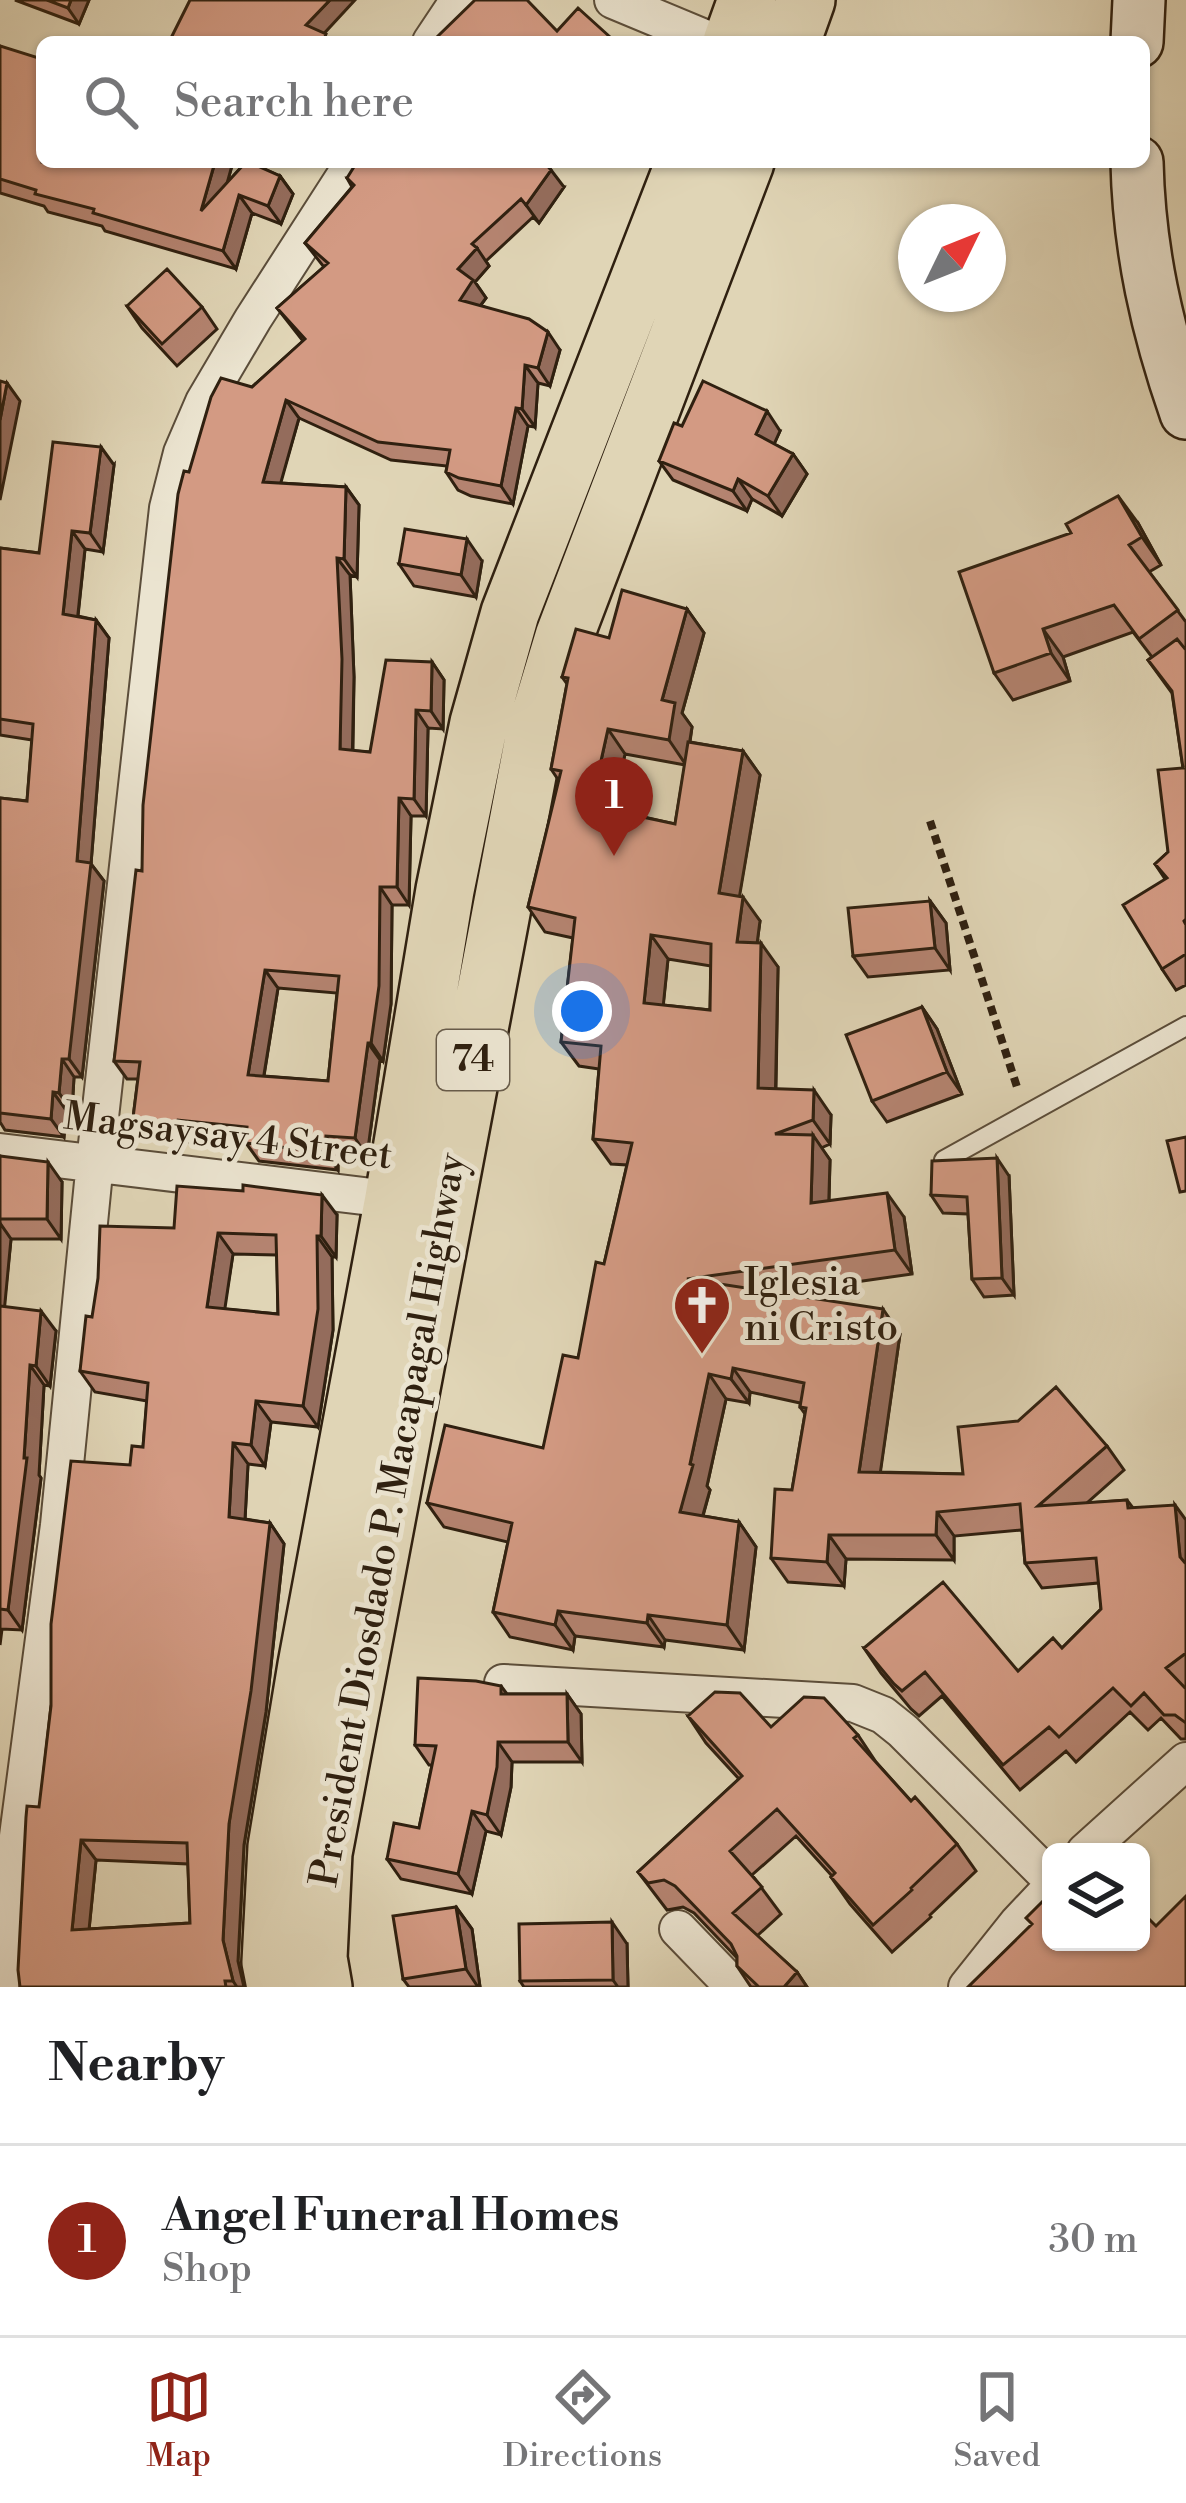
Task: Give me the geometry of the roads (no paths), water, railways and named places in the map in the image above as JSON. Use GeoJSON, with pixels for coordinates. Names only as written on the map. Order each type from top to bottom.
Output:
{"type":"FeatureCollection","features":[{"type":"Feature","properties":{"kind":"main road"},"geometry":{"type":"LineString","coordinates":[[734,36],[747,0]]}},
{"type":"Feature","properties":{"kind":"main road"},"geometry":{"type":"LineString","coordinates":[[793,36],[806,0]]}},
{"type":"Feature","properties":{"kind":"main road","name":"President Diosdado P. Macapagal Highway"},"geometry":{"type":"LineString","coordinates":[[322,1987],[318,1958],[323,1853],[419,1203],[445,890],[479,723],[518,592],[683,168]]}},
{"type":"Feature","properties":{"kind":"main road","name":"President Diosdado P. Macapagal Highway"},"geometry":{"type":"LineString","coordinates":[[276,1987],[271,1962],[277,1847],[311,1642],[535,733],[564,638],[743,168]]}},
{"type":"Feature","properties":{"kind":"street"},"geometry":{"type":"LineString","coordinates":[[435,36],[459,0]]}},
{"type":"Feature","properties":{"kind":"street"},"geometry":{"type":"LineString","coordinates":[[613,0],[700,36]]}},
{"type":"Feature","properties":{"kind":"street"},"geometry":{"type":"LineString","coordinates":[[1137,36],[1138,0]]}},
{"type":"Feature","properties":{"kind":"street"},"geometry":{"type":"LineString","coordinates":[[11,1987],[18,1836],[59,1525],[94,1162],[168,508],[182,453],[204,402],[350,168]]}},
{"type":"Feature","properties":{"kind":"street"},"geometry":{"type":"LineString","coordinates":[[1137,168],[1153,306],[1186,412]]}},
{"type":"Feature","properties":{"kind":"street","name":"Magsaysay 4 Street"},"geometry":{"type":"LineString","coordinates":[[0,1153],[419,1203]]}},
{"type":"Feature","properties":{"kind":"street"},"geometry":{"type":"LineString","coordinates":[[503,1683],[854,1703],[883,1715],[903,1731],[1042,1870]]}},
{"type":"Feature","properties":{"kind":"street"},"geometry":{"type":"LineString","coordinates":[[1095,1843],[1186,1761]]}},
{"type":"Feature","properties":{"kind":"street"},"geometry":{"type":"LineString","coordinates":[[967,1987],[1042,1898]]}},
{"type":"Feature","properties":{"kind":"street"},"geometry":{"type":"LineString","coordinates":[[678,1929],[734,1987]]}},
{"type":"Feature","properties":{"kind":"lane"},"geometry":{"type":"LineString","coordinates":[[944,1160],[1186,1026]]}},
{"type":"Feature","properties":{"kind":"place","name":"Angel Funeral Homes"},"geometry":{"type":"Point","coordinates":[614,856]}},
{"type":"Feature","properties":{"kind":"place","name":"Iglesia ni Cristo"},"geometry":{"type":"Point","coordinates":[702,1356]}}]}
